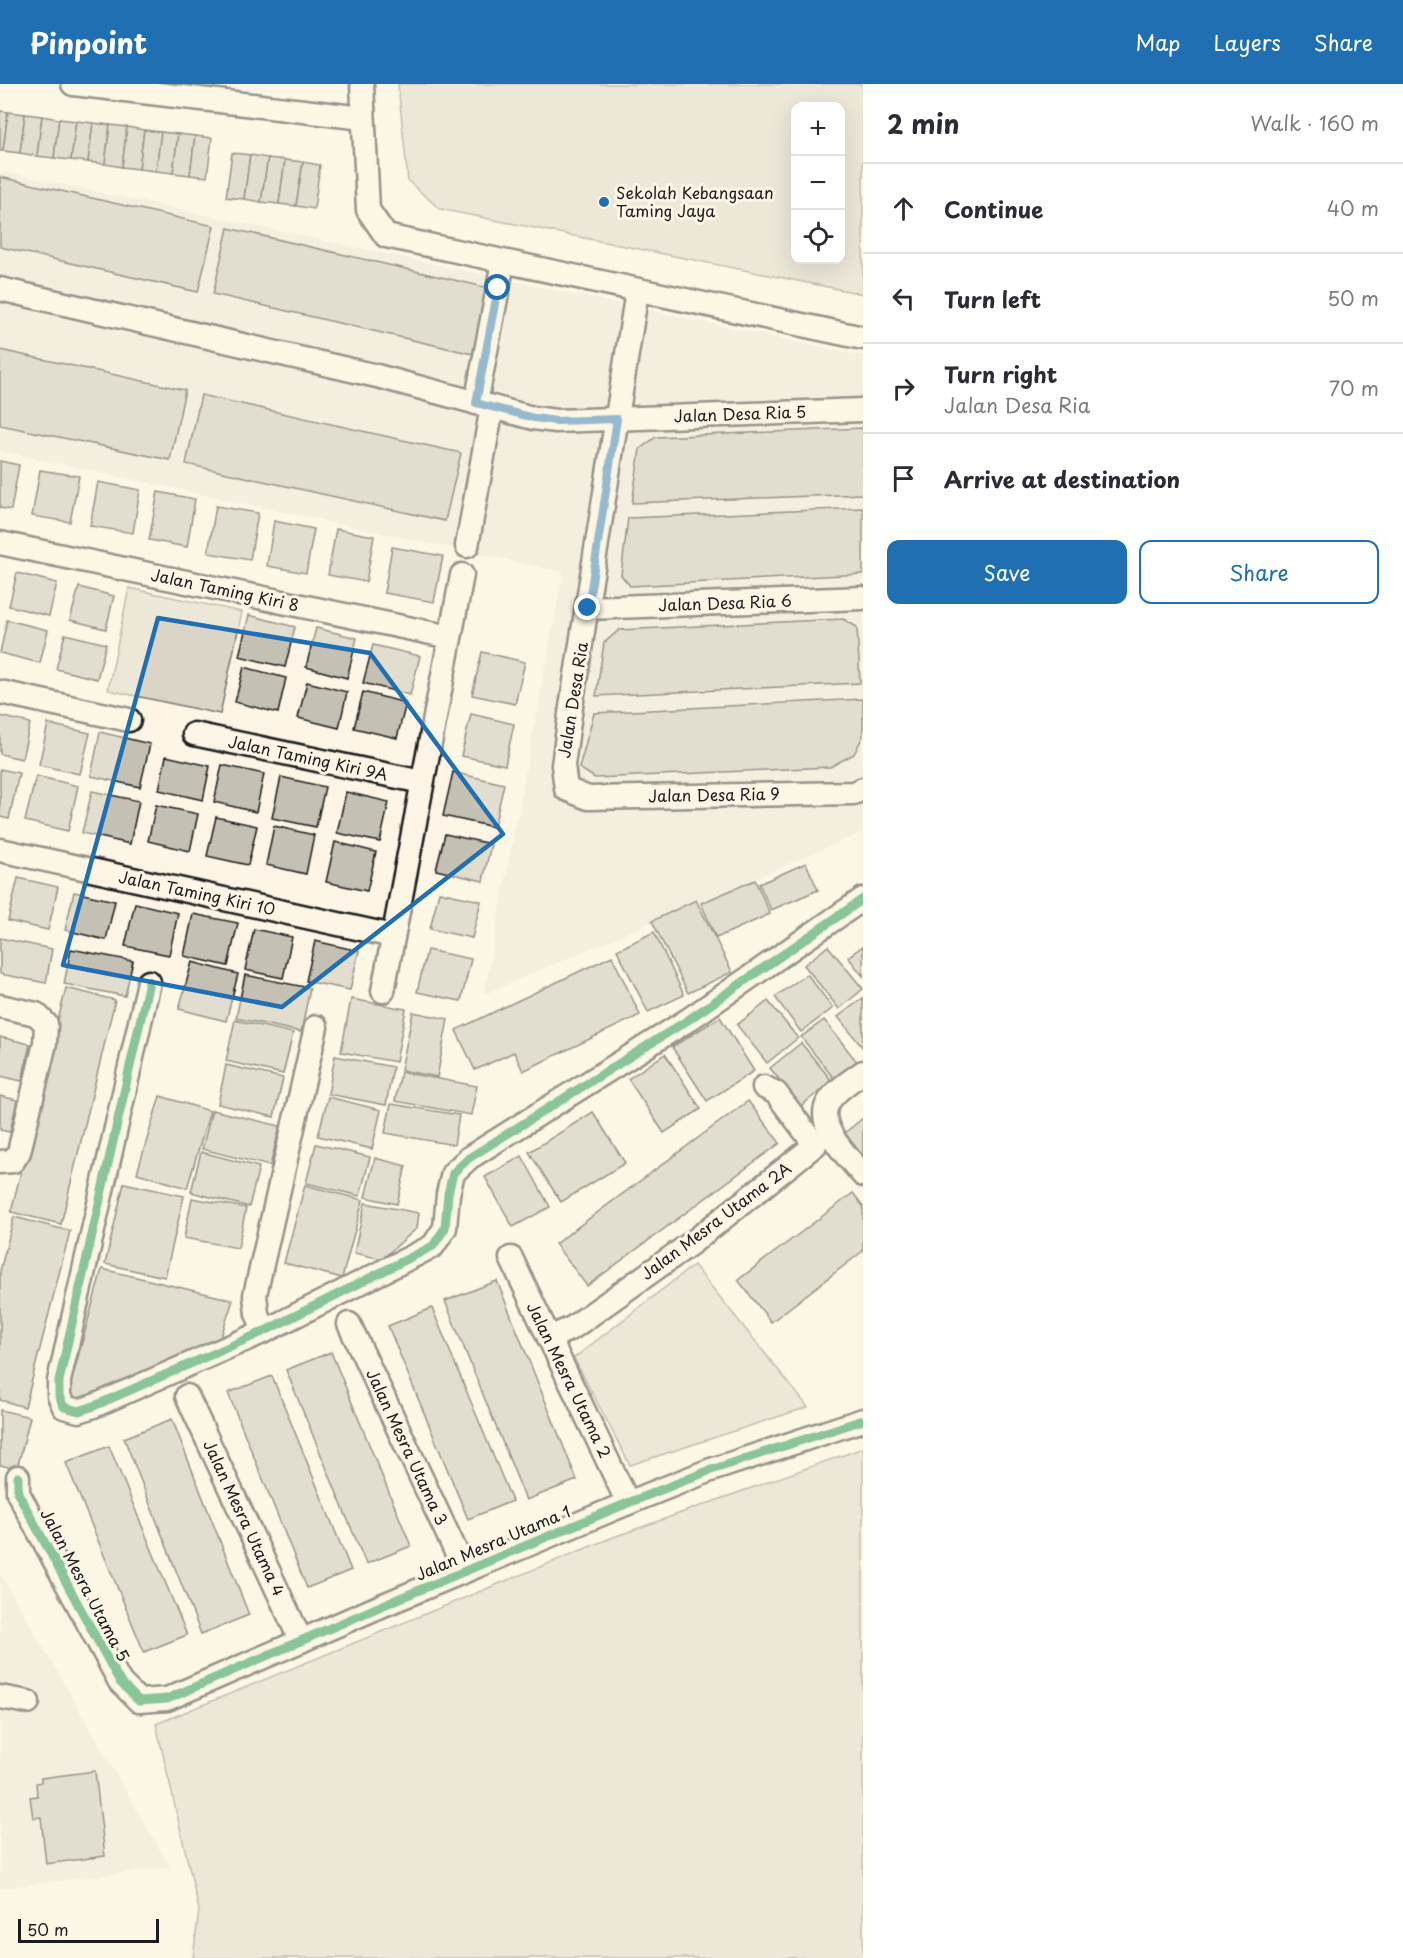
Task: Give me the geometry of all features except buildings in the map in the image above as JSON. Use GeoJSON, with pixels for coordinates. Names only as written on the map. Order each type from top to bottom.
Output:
{"type":"FeatureCollection","features":[{"type":"Feature","properties":{"kind":"street"},"geometry":{"type":"LineString","coordinates":[[73,84],[363,118]]}},
{"type":"Feature","properties":{"kind":"street"},"geometry":{"type":"LineString","coordinates":[[362,84],[368,210],[386,236],[863,338]]}},
{"type":"Feature","properties":{"kind":"street"},"geometry":{"type":"LineString","coordinates":[[467,546],[503,262]]}},
{"type":"Feature","properties":{"kind":"street","name":"Jalan Desa Ria 5"},"geometry":{"type":"LineString","coordinates":[[0,289],[377,376],[534,418],[556,421],[863,410]]}},
{"type":"Feature","properties":{"kind":"street","name":"Jalan Desa Ria"},"geometry":{"type":"LineString","coordinates":[[566,789],[563,765],[637,291]]}},
{"type":"Feature","properties":{"kind":"street","name":"Jalan Taming Kiri 8"},"geometry":{"type":"LineString","coordinates":[[0,543],[450,637]]}},
{"type":"Feature","properties":{"kind":"street"},"geometry":{"type":"LineString","coordinates":[[382,991],[462,575]]}},
{"type":"Feature","properties":{"kind":"street","name":"Jalan Desa Ria 6"},"geometry":{"type":"LineString","coordinates":[[588,608],[863,598]]}},
{"type":"Feature","properties":{"kind":"street"},"geometry":{"type":"LineString","coordinates":[[0,692],[129,720]]}},
{"type":"Feature","properties":{"kind":"street","name":"Jalan Taming Kiri 9A"},"geometry":{"type":"LineString","coordinates":[[194,734],[423,782]]}},
{"type":"Feature","properties":{"kind":"street","name":"Jalan Desa Ria 9"},"geometry":{"type":"LineString","coordinates":[[566,789],[588,798],[854,793],[863,789]]}},
{"type":"Feature","properties":{"kind":"street","name":"Jalan Taming Kiri 10"},"geometry":{"type":"LineString","coordinates":[[0,850],[393,936]]}},
{"type":"Feature","properties":{"kind":"street"},"geometry":{"type":"LineString","coordinates":[[149,982],[59,1382],[59,1396],[64,1407],[79,1411],[265,1331],[433,1246],[444,1228],[453,1173],[469,1158],[688,1020],[863,899]]}},
{"type":"Feature","properties":{"kind":"street"},"geometry":{"type":"LineString","coordinates":[[0,1006],[36,1014],[46,1024],[45,1043],[19,1152],[13,1161],[0,1162]]}},
{"type":"Feature","properties":{"kind":"street"},"geometry":{"type":"LineString","coordinates":[[265,1331],[256,1314],[255,1295],[316,1026]]}},
{"type":"Feature","properties":{"kind":"street"},"geometry":{"type":"LineString","coordinates":[[863,1072],[835,1094],[828,1102],[824,1112],[825,1123],[830,1133],[863,1175]]}},
{"type":"Feature","properties":{"kind":"street","name":"Jalan Mesra Utama 2A"},"geometry":{"type":"LineString","coordinates":[[549,1338],[572,1328],[693,1242],[816,1145],[776,1094],[764,1087]]}},
{"type":"Feature","properties":{"kind":"street","name":"Jalan Mesra Utama 2"},"geometry":{"type":"LineString","coordinates":[[511,1258],[628,1503]]}},
{"type":"Feature","properties":{"kind":"street","name":"Jalan Mesra Utama 3"},"geometry":{"type":"LineString","coordinates":[[349,1324],[465,1571]]}},
{"type":"Feature","properties":{"kind":"street","name":"Jalan Mesra Utama 4"},"geometry":{"type":"LineString","coordinates":[[187,1396],[300,1641]]}},
{"type":"Feature","properties":{"kind":"street","name":"Jalan Mesra Utama 1"},"geometry":{"type":"LineString","coordinates":[[139,1701],[167,1700],[300,1641],[628,1503],[708,1471],[863,1420]]}},
{"type":"Feature","properties":{"kind":"street","name":"Jalan Mesra Utama 5"},"geometry":{"type":"LineString","coordinates":[[18,1476],[18,1493],[97,1640],[120,1682],[139,1701]]}},
{"type":"Feature","properties":{"kind":"street"},"geometry":{"type":"LineString","coordinates":[[0,1697],[28,1702]]}},
{"type":"Feature","properties":{"kind":"highlighted area"},"geometry":{"type":"Polygon","coordinates":[[[158,618],[370,653],[503,834],[282,1007],[63,965],[158,618]]]}},
{"type":"Feature","properties":{"kind":"shaded area","name":"Sekolah Kebangsaan Taming Jaya"},"geometry":{"type":"Polygon","coordinates":[[[398,84],[863,84],[863,294],[440,209],[408,181],[398,84]]]}},
{"type":"Feature","properties":{"kind":"shaded area"},"geometry":{"type":"Polygon","coordinates":[[[0,171],[863,356],[863,832],[484,994],[563,572],[0,451],[0,171]]]}},
{"type":"Feature","properties":{"kind":"shaded area"},"geometry":{"type":"Polygon","coordinates":[[[129,588],[242,612],[220,714],[108,690],[129,588]]]}},
{"type":"Feature","properties":{"kind":"shaded area"},"geometry":{"type":"Polygon","coordinates":[[[694,1265],[808,1407],[630,1465],[574,1358],[694,1265]]]}},
{"type":"Feature","properties":{"kind":"shaded area"},"geometry":{"type":"Polygon","coordinates":[[[863,1448],[863,1958],[193,1958],[199,1910],[156,1724],[611,1538],[863,1448]]]}},
{"type":"Feature","properties":{"kind":"shaded area"},"geometry":{"type":"Polygon","coordinates":[[[0,1573],[170,1867],[0,1888],[0,1573]]]}},
{"type":"Feature","properties":{"kind":"cycle path"},"geometry":{"type":"LineString","coordinates":[[149,982],[59,1381],[59,1396],[64,1407],[79,1411],[265,1331],[433,1246],[445,1228],[448,1194],[453,1173],[469,1158],[688,1020],[863,899]]}},
{"type":"Feature","properties":{"kind":"cycle path"},"geometry":{"type":"LineString","coordinates":[[18,1477],[18,1493],[120,1682],[139,1701],[167,1699],[381,1606],[708,1471],[863,1420]]}},
{"type":"Feature","properties":{"kind":"place","name":"Sekolah Kebangsaan Taming Jaya"},"geometry":{"type":"Point","coordinates":[604,202]}},
{"type":"Feature","properties":{"kind":"route"},"geometry":{"type":"LineString","coordinates":[[498,288],[476,403],[534,418],[556,421],[617,419],[588,608]]}}]}
